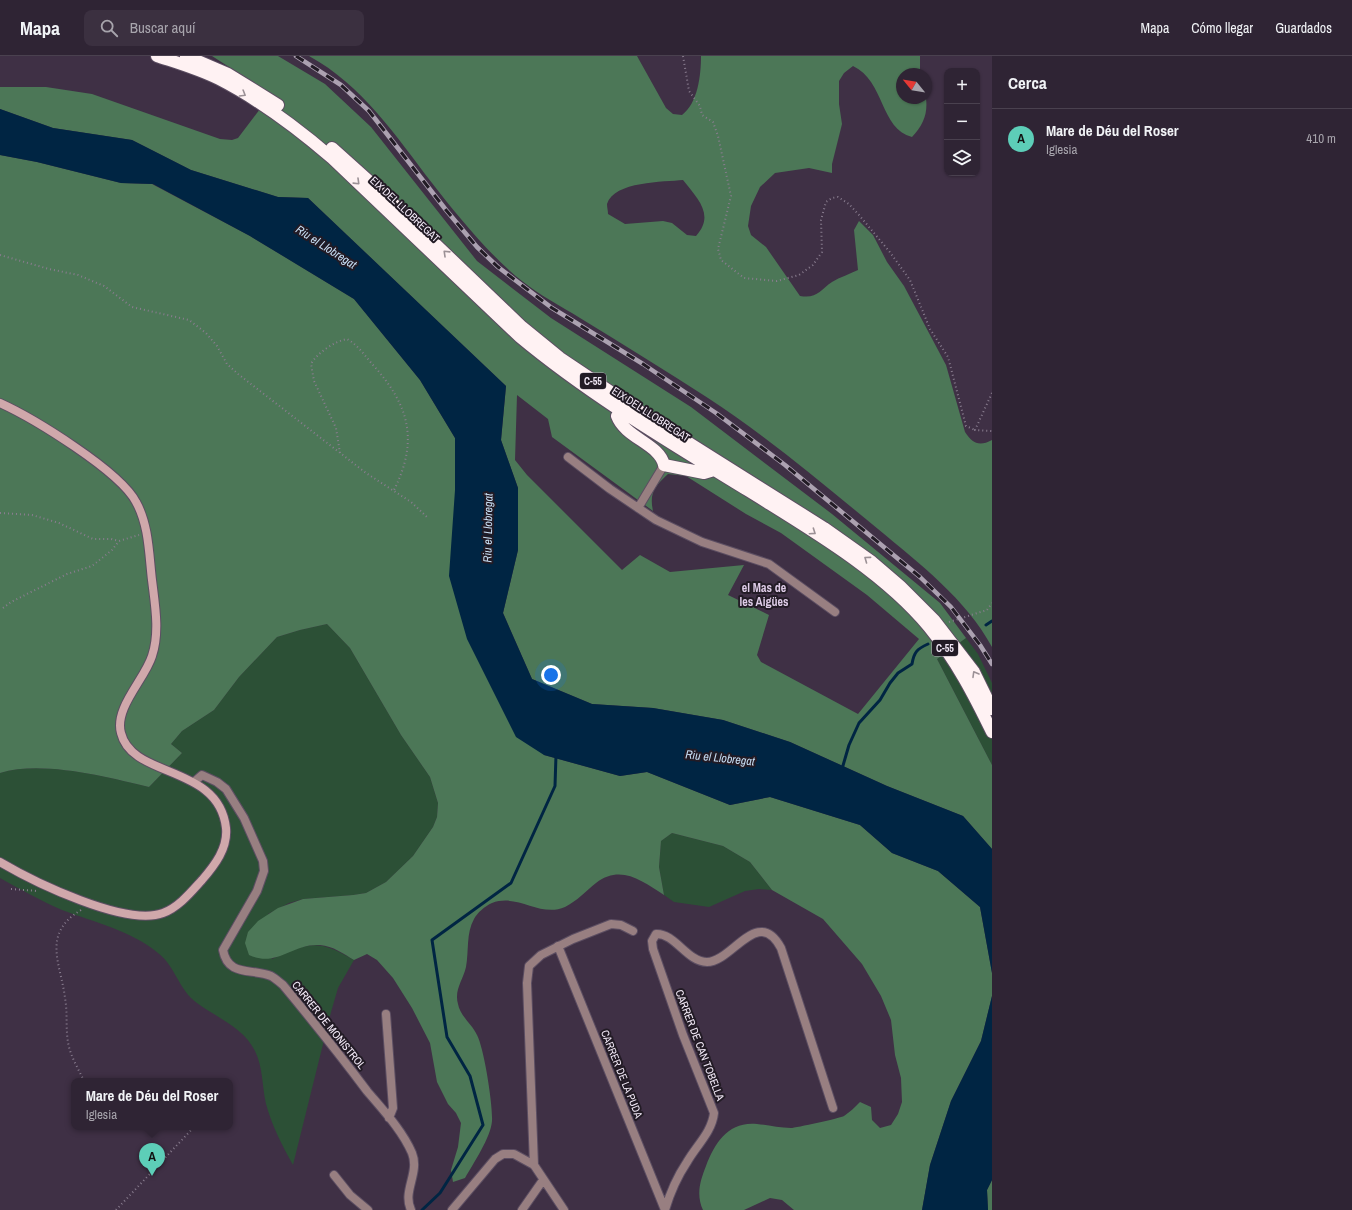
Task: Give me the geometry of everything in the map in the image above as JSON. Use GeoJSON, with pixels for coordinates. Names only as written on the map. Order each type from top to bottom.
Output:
{"type":"FeatureCollection","features":[{"type":"Feature","properties":{"kind":"highway","name":"EIX DEL LLOBREGAT"},"geometry":{"type":"LineString","coordinates":[[156,56],[189,66],[220,79],[275,113],[305,134],[520,337],[557,366],[621,410],[835,547],[880,580],[909,606],[929,627],[960,670],[992,732]]}},
{"type":"Feature","properties":{"kind":"highway","name":"EIX DEL LLOBREGAT"},"geometry":{"type":"LineString","coordinates":[[186,56],[228,74],[285,110],[355,168],[522,327],[560,358],[654,421],[824,528],[894,581],[939,626],[974,672],[992,709]]}},
{"type":"Feature","properties":{"kind":"highway"},"geometry":{"type":"LineString","coordinates":[[621,410],[617,416],[619,421],[629,432],[660,456],[664,465],[704,473],[714,470]]}},
{"type":"Feature","properties":{"kind":"street"},"geometry":{"type":"LineString","coordinates":[[0,403],[44,426],[123,483],[137,503],[146,534],[155,607],[156,642],[151,662],[123,712],[120,731],[124,741],[135,754],[194,782],[206,791],[217,803],[223,816],[226,829],[226,840],[222,852],[206,876],[182,900],[169,910],[158,914],[144,916],[128,914],[93,904],[48,888],[0,862]]}},
{"type":"Feature","properties":{"kind":"street"},"geometry":{"type":"LineString","coordinates":[[568,457],[610,490],[681,533],[702,542],[769,564],[835,612]]}},
{"type":"Feature","properties":{"kind":"street"},"geometry":{"type":"LineString","coordinates":[[638,508],[664,465]]}},
{"type":"Feature","properties":{"kind":"street","name":"CARRER DE MONISTROL"},"geometry":{"type":"LineString","coordinates":[[194,782],[202,775],[217,782],[226,789],[244,818],[263,861],[264,871],[257,891],[224,945],[223,950],[226,961],[235,968],[271,976],[283,985],[389,1118],[409,1147],[414,1162],[414,1173],[409,1194],[411,1210]]}},
{"type":"Feature","properties":{"kind":"street"},"geometry":{"type":"LineString","coordinates":[[564,1210],[542,1180],[534,1165],[527,973],[533,960],[558,946],[612,924],[621,925],[633,931]]}},
{"type":"Feature","properties":{"kind":"street","name":"CARRER DE CAN TOBELLA"},"geometry":{"type":"LineString","coordinates":[[665,1210],[671,1191],[686,1163],[711,1125],[714,1113],[652,950],[652,941],[656,934],[660,934],[697,959],[706,962],[714,960],[731,950],[748,936],[757,933],[764,933],[774,937],[782,948],[833,1108]]}},
{"type":"Feature","properties":{"kind":"street","name":"CARRER DE LA PUDA"},"geometry":{"type":"LineString","coordinates":[[558,946],[665,1210]]}},
{"type":"Feature","properties":{"kind":"street"},"geometry":{"type":"LineString","coordinates":[[386,1014],[393,1108],[389,1118]]}},
{"type":"Feature","properties":{"kind":"street"},"geometry":{"type":"LineString","coordinates":[[452,1210],[495,1159],[503,1154],[514,1154],[534,1165]]}},
{"type":"Feature","properties":{"kind":"street"},"geometry":{"type":"LineString","coordinates":[[334,1175],[350,1195],[368,1210]]}},
{"type":"Feature","properties":{"kind":"street"},"geometry":{"type":"LineString","coordinates":[[522,1210],[542,1180]]}},
{"type":"Feature","properties":{"kind":"path"},"geometry":{"type":"LineString","coordinates":[[683,56],[689,91],[700,106],[702,115],[713,122],[718,136],[731,196],[718,249],[721,260],[744,278],[777,281],[800,274],[813,265],[822,252],[821,220],[826,202],[832,198],[838,197],[849,204],[889,251],[910,280],[930,329],[948,357],[966,426],[975,430],[992,431]]}},
{"type":"Feature","properties":{"kind":"path"},"geometry":{"type":"LineString","coordinates":[[0,255],[49,269],[78,275],[104,286],[132,307],[184,318],[195,323],[212,338],[231,369],[340,454],[420,509],[428,518]]}},
{"type":"Feature","properties":{"kind":"path"},"geometry":{"type":"LineString","coordinates":[[340,454],[336,428],[313,376],[311,364],[319,354],[347,339],[358,347],[390,384],[396,393],[404,414],[408,450],[403,469],[394,490]]}},
{"type":"Feature","properties":{"kind":"path"},"geometry":{"type":"LineString","coordinates":[[975,430],[992,393]]}},
{"type":"Feature","properties":{"kind":"path"},"geometry":{"type":"LineString","coordinates":[[0,514],[32,515],[59,523],[93,539],[110,539],[119,541]]}},
{"type":"Feature","properties":{"kind":"path"},"geometry":{"type":"LineString","coordinates":[[3,608],[11,602],[63,576],[92,566],[112,550],[119,541],[129,537],[146,534]]}},
{"type":"Feature","properties":{"kind":"path"},"geometry":{"type":"LineString","coordinates":[[939,626],[987,610],[992,603]]}},
{"type":"Feature","properties":{"kind":"path"},"geometry":{"type":"LineString","coordinates":[[11,889],[32,892],[48,888]]}},
{"type":"Feature","properties":{"kind":"path"},"geometry":{"type":"LineString","coordinates":[[83,1078],[69,1047],[65,998],[56,952],[61,932],[67,921],[77,912],[93,904]]}},
{"type":"Feature","properties":{"kind":"path"},"geometry":{"type":"LineString","coordinates":[[116,1210],[191,1130]]}},
{"type":"Feature","properties":{"kind":"green space"},"geometry":{"type":"Polygon","coordinates":[[[212,56],[278,56],[325,84],[371,127],[477,261],[551,318],[691,407],[832,514],[940,603],[966,638],[937,659],[992,765],[992,849],[963,816],[887,786],[790,742],[723,720],[653,708],[592,704],[532,679],[503,613],[518,550],[518,488],[501,440],[506,386],[308,198],[278,197],[191,170],[132,140],[53,128],[0,109],[0,87],[46,87],[92,94],[220,139],[232,140],[238,138],[260,109],[259,87],[212,56]],[[517,395],[515,460],[527,475],[622,570],[640,555],[670,572],[744,565],[728,595],[769,615],[757,655],[761,662],[858,714],[919,639],[867,595],[781,533],[746,514],[686,476],[668,474],[656,486],[652,499],[653,511],[552,437],[548,419],[517,395]]]}},
{"type":"Feature","properties":{"kind":"green space"},"geometry":{"type":"Polygon","coordinates":[[[309,56],[637,56],[666,108],[673,114],[682,115],[692,103],[698,88],[701,56],[920,56],[920,68],[896,68],[896,104],[926,104],[924,119],[912,137],[902,132],[894,125],[871,82],[863,73],[853,66],[844,73],[839,81],[839,104],[842,124],[832,164],[832,173],[809,168],[775,173],[760,187],[751,206],[748,226],[751,235],[766,247],[800,296],[806,297],[814,295],[835,280],[858,270],[854,230],[859,221],[873,235],[887,262],[904,286],[946,365],[965,432],[970,439],[976,443],[983,443],[992,440],[992,647],[969,613],[941,583],[910,555],[795,461],[708,398],[543,296],[510,271],[486,248],[441,195],[377,113],[346,81],[309,56]],[[683,180],[652,182],[629,187],[611,196],[607,204],[608,214],[625,224],[663,221],[672,223],[687,235],[696,236],[702,228],[704,221],[704,214],[699,201],[683,180]]]}},
{"type":"Feature","properties":{"kind":"green space"},"geometry":{"type":"Polygon","coordinates":[[[0,155],[37,162],[121,183],[152,184],[250,236],[354,299],[420,380],[455,438],[455,490],[544,755],[620,776],[647,772],[730,805],[770,797],[860,825],[892,853],[938,871],[980,907],[992,973],[992,996],[981,1041],[951,1101],[930,1165],[922,1210],[794,1210],[782,1200],[770,1198],[744,1210],[703,1210],[699,1193],[704,1172],[719,1141],[731,1130],[738,1126],[747,1124],[782,1128],[809,1125],[844,1116],[860,1102],[871,1107],[872,1120],[880,1128],[891,1125],[898,1114],[902,1102],[901,1078],[895,1055],[891,1020],[881,996],[862,964],[823,919],[772,890],[750,862],[723,846],[672,833],[661,841],[659,867],[664,895],[639,880],[623,875],[614,875],[605,877],[569,905],[556,910],[547,910],[511,901],[502,901],[492,903],[479,912],[475,917],[471,924],[466,967],[458,990],[457,999],[461,1012],[475,1031],[480,1042],[488,1077],[492,1121],[485,1142],[465,1178],[453,1182],[451,1170],[458,1147],[461,1123],[456,1113],[448,1104],[437,1082],[430,1043],[412,1008],[393,978],[377,960],[367,954],[354,960],[334,949],[320,945],[310,945],[268,959],[249,955],[245,943],[248,932],[258,921],[278,908],[303,899],[366,893],[386,882],[413,856],[433,827],[437,817],[438,803],[430,777],[401,735],[350,648],[327,624],[277,637],[239,677],[214,710],[182,731],[171,744],[182,753],[149,787],[74,771],[55,769],[17,769],[0,773],[0,155]]]}},
{"type":"Feature","properties":{"kind":"green space"},"geometry":{"type":"Polygon","coordinates":[[[327,624],[350,648],[401,735],[430,777],[438,803],[437,817],[433,827],[413,856],[386,882],[366,893],[303,899],[289,903],[268,914],[272,959],[305,946],[314,945],[322,946],[342,953],[354,960],[338,988],[293,1165],[268,1112],[258,1057],[244,1035],[197,1003],[185,991],[164,959],[147,945],[136,938],[100,923],[62,910],[0,878],[0,773],[17,769],[55,769],[74,771],[149,787],[182,753],[171,744],[182,731],[214,710],[239,677],[277,637],[327,624]]]}},
{"type":"Feature","properties":{"kind":"green space"},"geometry":{"type":"Polygon","coordinates":[[[966,638],[978,654],[992,683],[992,765],[937,659],[966,638]]]}},
{"type":"Feature","properties":{"kind":"green space"},"geometry":{"type":"Polygon","coordinates":[[[672,833],[723,846],[750,862],[772,890],[759,889],[745,891],[709,907],[674,902],[664,895],[659,867],[661,841],[672,833]]]}},
{"type":"Feature","properties":{"kind":"green space"},"geometry":{"type":"Polygon","coordinates":[[[992,1180],[992,1210],[988,1210],[987,1190],[992,1180]]]}},
{"type":"Feature","properties":{"kind":"water","name":"Riu el Llobregat"},"geometry":{"type":"Polygon","coordinates":[[[0,109],[53,128],[132,140],[191,170],[278,197],[308,198],[506,386],[501,440],[518,488],[518,550],[503,613],[532,679],[592,704],[653,708],[723,720],[790,742],[887,786],[963,816],[992,849],[992,973],[980,907],[938,871],[892,853],[860,825],[770,797],[730,805],[647,772],[620,776],[544,755],[516,737],[467,639],[449,576],[455,490],[455,438],[420,380],[354,299],[250,236],[153,184],[121,183],[37,162],[0,155],[0,109]]]}},
{"type":"Feature","properties":{"kind":"water"},"geometry":{"type":"Polygon","coordinates":[[[992,996],[992,1180],[987,1190],[988,1210],[922,1210],[930,1165],[951,1101],[981,1041],[992,996]]]}},
{"type":"Feature","properties":{"kind":"waterway"},"geometry":{"type":"LineString","coordinates":[[986,625],[992,621]]}},
{"type":"Feature","properties":{"kind":"waterway"},"geometry":{"type":"LineString","coordinates":[[842,769],[849,745],[859,723],[880,700],[898,673],[912,664],[917,651],[928,644]]}},
{"type":"Feature","properties":{"kind":"waterway"},"geometry":{"type":"LineString","coordinates":[[422,1210],[440,1193],[483,1125],[470,1076],[447,1037],[432,940],[511,883],[555,786],[556,755]]}},
{"type":"Feature","properties":{"kind":"railway"},"geometry":{"type":"LineString","coordinates":[[296,56],[341,85],[369,111],[446,210],[477,247],[498,267],[552,308],[643,364],[716,413],[785,465],[920,577],[951,607],[980,645],[992,664]]}},
{"type":"Feature","properties":{"kind":"place","name":"Mare de Déu del Roser"},"geometry":{"type":"Point","coordinates":[152,1176]}},
{"type":"Feature","properties":{"kind":"district","name":"el Mas de les Aigües"},"geometry":{"type":"Point","coordinates":[764,595]}}]}
